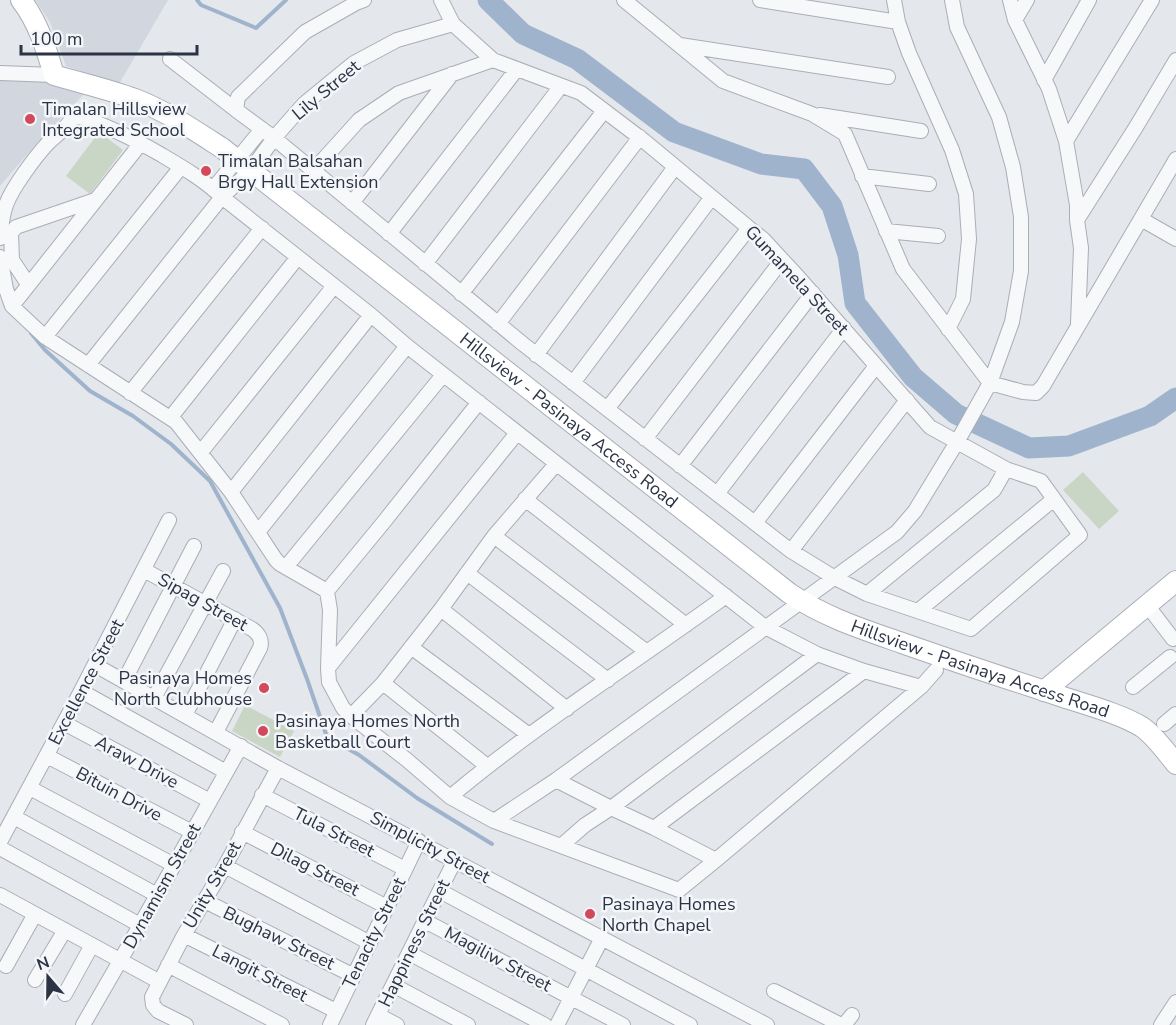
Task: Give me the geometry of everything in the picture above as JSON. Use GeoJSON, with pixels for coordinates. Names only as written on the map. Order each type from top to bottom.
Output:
{"type":"FeatureCollection","features":[{"type":"Feature","properties":{"kind":"street"},"geometry":{"type":"LineString","coordinates":[[0,73],[54,75],[45,44],[21,0]]}},
{"type":"Feature","properties":{"kind":"street"},"geometry":{"type":"LineString","coordinates":[[236,110],[238,98],[305,32],[364,0]]}},
{"type":"Feature","properties":{"kind":"street","name":"Gumamela Street"},"geometry":{"type":"LineString","coordinates":[[441,0],[453,24],[493,60],[581,93],[640,137],[763,239],[930,427],[960,436],[1006,469],[1041,481],[1080,535],[971,628],[918,611]]}},
{"type":"Feature","properties":{"kind":"street"},"geometry":{"type":"LineString","coordinates":[[624,0],[723,81],[812,114],[845,134],[903,269],[990,383],[1036,393],[1043,386],[1176,159]]}},
{"type":"Feature","properties":{"kind":"street"},"geometry":{"type":"LineString","coordinates":[[760,0],[898,21]]}},
{"type":"Feature","properties":{"kind":"street"},"geometry":{"type":"LineString","coordinates":[[894,0],[898,21],[909,53],[952,150],[966,194],[969,240],[963,299],[948,329]]}},
{"type":"Feature","properties":{"kind":"street"},"geometry":{"type":"LineString","coordinates":[[494,821],[556,780],[897,532],[915,511],[975,410],[990,383],[1012,322],[1021,271],[1021,217],[1013,167],[999,117],[957,27],[952,0]]}},
{"type":"Feature","properties":{"kind":"street"},"geometry":{"type":"LineString","coordinates":[[1010,0],[1015,20],[1049,89],[1066,141],[1077,205],[1081,248],[1077,328]]}},
{"type":"Feature","properties":{"kind":"street"},"geometry":{"type":"LineString","coordinates":[[1015,20],[1027,0]]}},
{"type":"Feature","properties":{"kind":"street"},"geometry":{"type":"LineString","coordinates":[[1044,80],[1089,0]]}},
{"type":"Feature","properties":{"kind":"street"},"geometry":{"type":"LineString","coordinates":[[1066,141],[1152,0]]}},
{"type":"Feature","properties":{"kind":"street","name":"Lily Street"},"geometry":{"type":"LineString","coordinates":[[244,165],[274,138],[304,104],[354,63],[397,40],[453,24]]}},
{"type":"Feature","properties":{"kind":"street"},"geometry":{"type":"LineString","coordinates":[[678,45],[888,77]]}},
{"type":"Feature","properties":{"kind":"street"},"geometry":{"type":"LineString","coordinates":[[170,59],[274,138],[461,294],[645,439],[791,551],[835,578],[867,594],[918,611],[1054,499]]}},
{"type":"Feature","properties":{"kind":"street"},"geometry":{"type":"LineString","coordinates":[[313,171],[359,120],[399,93],[493,60]]}},
{"type":"Feature","properties":{"kind":"street"},"geometry":{"type":"LineString","coordinates":[[1077,220],[1176,60]]}},
{"type":"Feature","properties":{"kind":"street"},"geometry":{"type":"LineString","coordinates":[[389,234],[517,69]]}},
{"type":"Feature","properties":{"kind":"street"},"geometry":{"type":"LineString","coordinates":[[352,203],[452,74]]}},
{"type":"Feature","properties":{"kind":"street","name":"Hillsview - Pasinaya Access Road"},"geometry":{"type":"LineString","coordinates":[[54,75],[137,100],[201,134],[244,165],[802,602],[846,623],[1137,724],[1149,732],[1176,764]]}},
{"type":"Feature","properties":{"kind":"street"},"geometry":{"type":"LineString","coordinates":[[425,264],[561,86]]}},
{"type":"Feature","properties":{"kind":"street"},"geometry":{"type":"LineString","coordinates":[[461,294],[604,111]]}},
{"type":"Feature","properties":{"kind":"street"},"geometry":{"type":"LineString","coordinates":[[812,114],[921,131]]}},
{"type":"Feature","properties":{"kind":"street"},"geometry":{"type":"LineString","coordinates":[[0,238],[6,203],[37,157],[48,143],[67,127],[74,116],[108,127],[141,143],[200,178],[443,375],[765,627],[817,654],[864,671],[921,687]]}},
{"type":"Feature","properties":{"kind":"street"},"geometry":{"type":"LineString","coordinates":[[88,365],[218,193],[244,165],[262,129]]}},
{"type":"Feature","properties":{"kind":"street"},"geometry":{"type":"LineString","coordinates":[[498,324],[640,137]]}},
{"type":"Feature","properties":{"kind":"street"},"geometry":{"type":"LineString","coordinates":[[12,306],[141,143]]}},
{"type":"Feature","properties":{"kind":"street"},"geometry":{"type":"LineString","coordinates":[[45,337],[182,166]]}},
{"type":"Feature","properties":{"kind":"street"},"geometry":{"type":"LineString","coordinates":[[536,354],[675,167]]}},
{"type":"Feature","properties":{"kind":"street"},"geometry":{"type":"LineString","coordinates":[[862,176],[929,184]]}},
{"type":"Feature","properties":{"kind":"street"},"geometry":{"type":"LineString","coordinates":[[573,383],[712,197]]}},
{"type":"Feature","properties":{"kind":"street"},"geometry":{"type":"LineString","coordinates":[[28,284],[11,256],[13,229],[95,200]]}},
{"type":"Feature","properties":{"kind":"street"},"geometry":{"type":"LineString","coordinates":[[1141,219],[1176,239]]}},
{"type":"Feature","properties":{"kind":"street"},"geometry":{"type":"LineString","coordinates":[[130,393],[262,228]]}},
{"type":"Feature","properties":{"kind":"street"},"geometry":{"type":"LineString","coordinates":[[607,409],[749,228]]}},
{"type":"Feature","properties":{"kind":"street"},"geometry":{"type":"LineString","coordinates":[[886,231],[938,236]]}},
{"type":"Feature","properties":{"kind":"street"},"geometry":{"type":"LineString","coordinates":[[0,257],[12,306],[45,337],[171,417],[231,492],[276,560],[327,591]]}},
{"type":"Feature","properties":{"kind":"street"},"geometry":{"type":"LineString","coordinates":[[171,417],[298,257]]}},
{"type":"Feature","properties":{"kind":"street"},"geometry":{"type":"LineString","coordinates":[[645,439],[782,260]]}},
{"type":"Feature","properties":{"kind":"street"},"geometry":{"type":"LineString","coordinates":[[201,452],[334,286]]}},
{"type":"Feature","properties":{"kind":"street"},"geometry":{"type":"LineString","coordinates":[[680,465],[813,294]]}},
{"type":"Feature","properties":{"kind":"street"},"geometry":{"type":"LineString","coordinates":[[231,492],[371,315]]}},
{"type":"Feature","properties":{"kind":"street"},"geometry":{"type":"LineString","coordinates":[[717,494],[844,328]]}},
{"type":"Feature","properties":{"kind":"street"},"geometry":{"type":"LineString","coordinates":[[258,532],[407,346]]}},
{"type":"Feature","properties":{"kind":"street"},"geometry":{"type":"LineString","coordinates":[[755,523],[876,366]]}},
{"type":"Feature","properties":{"kind":"street"},"geometry":{"type":"LineString","coordinates":[[286,567],[443,375]]}},
{"type":"Feature","properties":{"kind":"street"},"geometry":{"type":"LineString","coordinates":[[791,551],[907,400]]}},
{"type":"Feature","properties":{"kind":"street"},"geometry":{"type":"LineString","coordinates":[[479,402],[327,591],[330,610],[329,682],[343,708],[450,797],[494,821],[680,890],[921,687],[936,670]]}},
{"type":"Feature","properties":{"kind":"street"},"geometry":{"type":"LineString","coordinates":[[328,668],[518,432]]}},
{"type":"Feature","properties":{"kind":"street"},"geometry":{"type":"LineString","coordinates":[[351,716],[383,683],[494,536],[556,464]]}},
{"type":"Feature","properties":{"kind":"street"},"geometry":{"type":"LineString","coordinates":[[867,594],[994,490],[1006,469]]}},
{"type":"Feature","properties":{"kind":"street"},"geometry":{"type":"LineString","coordinates":[[525,499],[686,625]]}},
{"type":"Feature","properties":{"kind":"street","name":"Excellence Street"},"geometry":{"type":"LineString","coordinates":[[0,842],[81,692],[169,520]]}},
{"type":"Feature","properties":{"kind":"street"},"geometry":{"type":"LineString","coordinates":[[494,536],[647,652]]}},
{"type":"Feature","properties":{"kind":"street"},"geometry":{"type":"LineString","coordinates":[[124,681],[194,546]]}},
{"type":"Feature","properties":{"kind":"street","name":"Sipag Street"},"geometry":{"type":"LineString","coordinates":[[144,570],[256,631],[259,636],[260,648],[216,732]]}},
{"type":"Feature","properties":{"kind":"street"},"geometry":{"type":"LineString","coordinates":[[154,698],[223,571]]}},
{"type":"Feature","properties":{"kind":"street"},"geometry":{"type":"LineString","coordinates":[[467,573],[608,680]]}},
{"type":"Feature","properties":{"kind":"street"},"geometry":{"type":"LineString","coordinates":[[1044,691],[1176,581]]}},
{"type":"Feature","properties":{"kind":"street"},"geometry":{"type":"LineString","coordinates":[[450,797],[487,765],[726,596]]}},
{"type":"Feature","properties":{"kind":"street"},"geometry":{"type":"LineString","coordinates":[[1133,687],[1173,660],[1168,647],[1175,638],[1147,605]]}},
{"type":"Feature","properties":{"kind":"street"},"geometry":{"type":"LineString","coordinates":[[441,609],[567,709]]}},
{"type":"Feature","properties":{"kind":"street"},"geometry":{"type":"LineString","coordinates":[[185,715],[235,619]]}},
{"type":"Feature","properties":{"kind":"street"},"geometry":{"type":"LineString","coordinates":[[411,647],[529,735]]}},
{"type":"Feature","properties":{"kind":"street"},"geometry":{"type":"LineString","coordinates":[[561,846],[585,825],[817,654]]}},
{"type":"Feature","properties":{"kind":"street","name":"Simplicity Street"},"geometry":{"type":"LineString","coordinates":[[95,665],[278,768],[766,1025]]}},
{"type":"Feature","properties":{"kind":"street"},"geometry":{"type":"LineString","coordinates":[[654,828],[864,671]]}},
{"type":"Feature","properties":{"kind":"street"},"geometry":{"type":"LineString","coordinates":[[383,683],[487,765]]}},
{"type":"Feature","properties":{"kind":"street"},"geometry":{"type":"LineString","coordinates":[[81,692],[226,772]]}},
{"type":"Feature","properties":{"kind":"street"},"geometry":{"type":"LineString","coordinates":[[1164,724],[1176,714]]}},
{"type":"Feature","properties":{"kind":"street","name":"Araw Drive"},"geometry":{"type":"LineString","coordinates":[[64,723],[210,801]]}},
{"type":"Feature","properties":{"kind":"street","name":"Dynamism Street"},"geometry":{"type":"LineString","coordinates":[[83,1025],[241,746]]}},
{"type":"Feature","properties":{"kind":"street","name":"Bituin Drive"},"geometry":{"type":"LineString","coordinates":[[47,756],[192,832]]}},
{"type":"Feature","properties":{"kind":"street","name":"Unity Street"},"geometry":{"type":"LineString","coordinates":[[186,1025],[158,1011],[153,1005],[152,997],[184,935],[225,866],[278,768]]}},
{"type":"Feature","properties":{"kind":"street"},"geometry":{"type":"LineString","coordinates":[[556,780],[716,860]]}},
{"type":"Feature","properties":{"kind":"street"},"geometry":{"type":"LineString","coordinates":[[30,788],[174,865]]}},
{"type":"Feature","properties":{"kind":"street","name":"Tula Street"},"geometry":{"type":"LineString","coordinates":[[262,795],[405,869]]}},
{"type":"Feature","properties":{"kind":"street"},"geometry":{"type":"LineString","coordinates":[[14,817],[157,895]]}},
{"type":"Feature","properties":{"kind":"street","name":"Dilag Street"},"geometry":{"type":"LineString","coordinates":[[242,832],[387,907]]}},
{"type":"Feature","properties":{"kind":"street","name":"Tenacity Street"},"geometry":{"type":"LineString","coordinates":[[330,1025],[418,841]]}},
{"type":"Feature","properties":{"kind":"street"},"geometry":{"type":"LineString","coordinates":[[0,848],[140,925]]}},
{"type":"Feature","properties":{"kind":"street","name":"Happiness Street"},"geometry":{"type":"LineString","coordinates":[[376,1020],[455,860]]}},
{"type":"Feature","properties":{"kind":"street"},"geometry":{"type":"LineString","coordinates":[[225,866],[370,943]]}},
{"type":"Feature","properties":{"kind":"street"},"geometry":{"type":"LineString","coordinates":[[440,891],[690,1025]]}},
{"type":"Feature","properties":{"kind":"street"},"geometry":{"type":"LineString","coordinates":[[2,900],[35,914],[160,982]]}},
{"type":"Feature","properties":{"kind":"street","name":"Bughaw Street"},"geometry":{"type":"LineString","coordinates":[[204,901],[354,976]]}},
{"type":"Feature","properties":{"kind":"street"},"geometry":{"type":"LineString","coordinates":[[6,966],[35,914]]}},
{"type":"Feature","properties":{"kind":"street","name":"Magiliw Street"},"geometry":{"type":"LineString","coordinates":[[425,921],[623,1025]]}},
{"type":"Feature","properties":{"kind":"street"},"geometry":{"type":"LineString","coordinates":[[35,980],[65,930]]}},
{"type":"Feature","properties":{"kind":"street","name":"Langit Street"},"geometry":{"type":"LineString","coordinates":[[184,935],[336,1011]]}},
{"type":"Feature","properties":{"kind":"street"},"geometry":{"type":"LineString","coordinates":[[557,1025],[602,938]]}},
{"type":"Feature","properties":{"kind":"street"},"geometry":{"type":"LineString","coordinates":[[65,994],[92,945]]}},
{"type":"Feature","properties":{"kind":"street"},"geometry":{"type":"LineString","coordinates":[[409,953],[545,1025]]}},
{"type":"Feature","properties":{"kind":"street"},"geometry":{"type":"LineString","coordinates":[[168,965],[282,1025]]}},
{"type":"Feature","properties":{"kind":"street"},"geometry":{"type":"LineString","coordinates":[[393,985],[468,1025]]}},
{"type":"Feature","properties":{"kind":"street"},"geometry":{"type":"LineString","coordinates":[[774,991],[846,1021]]}},
{"type":"Feature","properties":{"kind":"street"},"geometry":{"type":"LineString","coordinates":[[1161,1025],[1176,1002]]}},
{"type":"Feature","properties":{"kind":"street"},"geometry":{"type":"LineString","coordinates":[[376,1020],[397,1025]]}},
{"type":"Feature","properties":{"kind":"shaded area"},"geometry":{"type":"Polygon","coordinates":[[[35,0],[168,0],[119,84],[66,66],[50,22],[35,0]]]}},
{"type":"Feature","properties":{"kind":"shaded area","name":"Timalan Hillsview Integrated School"},"geometry":{"type":"Polygon","coordinates":[[[0,80],[47,82],[84,94],[0,186],[0,80]]]}},
{"type":"Feature","properties":{"kind":"green space"},"geometry":{"type":"Polygon","coordinates":[[[99,132],[123,150],[90,194],[66,176],[99,132]]]}},
{"type":"Feature","properties":{"kind":"green space"},"geometry":{"type":"Polygon","coordinates":[[[1083,472],[1119,511],[1099,529],[1063,490],[1083,472]]]}},
{"type":"Feature","properties":{"kind":"green space","name":"Pasinaya Homes North Basketball Court"},"geometry":{"type":"Polygon","coordinates":[[[245,705],[294,731],[280,757],[232,731],[245,705]]]}},
{"type":"Feature","properties":{"kind":"waterway"},"geometry":{"type":"LineString","coordinates":[[197,0],[201,5],[256,28],[286,0]]}},
{"type":"Feature","properties":{"kind":"waterway"},"geometry":{"type":"LineString","coordinates":[[488,0],[523,34],[577,59],[674,132],[761,164],[804,169],[832,206],[848,255],[855,303],[913,377],[956,414],[1029,448],[1069,446],[1150,416],[1176,398]]}},
{"type":"Feature","properties":{"kind":"waterway"},"geometry":{"type":"LineString","coordinates":[[31,333],[45,350],[90,391],[133,416],[171,444],[210,481],[280,608],[327,737],[359,755],[417,798],[492,844]]}},
{"type":"Feature","properties":{"kind":"place","name":"Timalan Hillsview Integrated School"},"geometry":{"type":"Point","coordinates":[30,119]}},
{"type":"Feature","properties":{"kind":"place","name":"Timalan Balsahan Brgy Hall Extension"},"geometry":{"type":"Point","coordinates":[206,171]}},
{"type":"Feature","properties":{"kind":"place","name":"Pasinaya Homes North Clubhouse"},"geometry":{"type":"Point","coordinates":[264,688]}},
{"type":"Feature","properties":{"kind":"place","name":"Pasinaya Homes North Basketball Court"},"geometry":{"type":"Point","coordinates":[263,731]}},
{"type":"Feature","properties":{"kind":"place","name":"Pasinaya Homes North Chapel"},"geometry":{"type":"Point","coordinates":[590,914]}}]}
